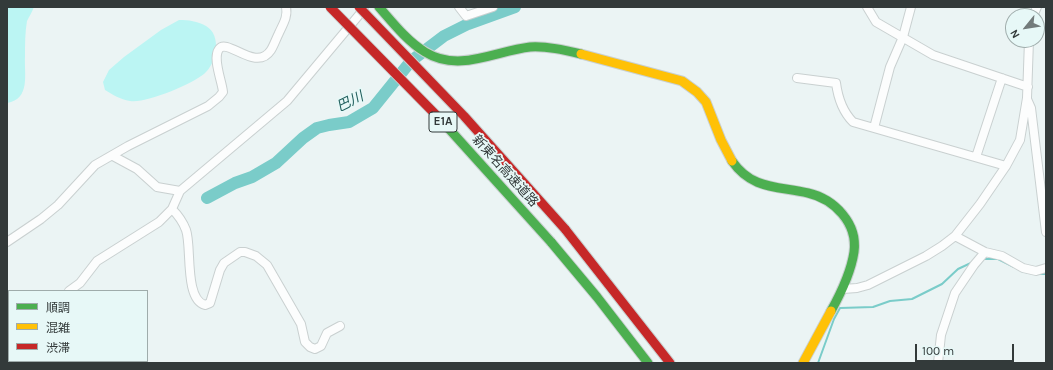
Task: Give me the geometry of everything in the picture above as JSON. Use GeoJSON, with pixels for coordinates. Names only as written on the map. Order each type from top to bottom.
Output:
{"type":"FeatureCollection","features":[{"type":"Feature","properties":{"kind":"main road","name":"新東名高速道路"},"geometry":{"type":"LineString","coordinates":[[330,7],[453,133],[551,242],[597,297],[648,363]]}},
{"type":"Feature","properties":{"kind":"main road","name":"新東名高速道路"},"geometry":{"type":"LineString","coordinates":[[359,7],[407,55],[467,119],[565,229],[670,363]]}},
{"type":"Feature","properties":{"kind":"main road"},"geometry":{"type":"LineString","coordinates":[[380,7],[413,44],[423,52],[445,61],[474,61],[520,48],[542,47],[569,51],[682,81],[705,100],[724,147],[732,161],[751,181],[815,194],[831,201],[844,214],[853,231],[855,252],[843,289],[803,363]]}},
{"type":"Feature","properties":{"kind":"street"},"geometry":{"type":"LineString","coordinates":[[7,242],[41,219],[58,205],[95,165],[167,126],[208,106],[219,98],[223,92],[216,60],[218,50],[221,47],[228,47],[248,57],[260,58],[271,51],[286,17],[286,7]]}},
{"type":"Feature","properties":{"kind":"street"},"geometry":{"type":"LineString","coordinates":[[71,290],[80,283],[97,261],[159,222],[172,209],[180,191],[287,101],[366,7]]}},
{"type":"Feature","properties":{"kind":"street"},"geometry":{"type":"LineString","coordinates":[[459,7],[466,16],[493,7]]}},
{"type":"Feature","properties":{"kind":"street"},"geometry":{"type":"LineString","coordinates":[[867,7],[876,22],[933,55],[1028,87]]}},
{"type":"Feature","properties":{"kind":"street"},"geometry":{"type":"LineString","coordinates":[[874,128],[890,67],[903,37],[911,7]]}},
{"type":"Feature","properties":{"kind":"street"},"geometry":{"type":"LineString","coordinates":[[843,289],[857,288],[868,285],[926,256],[955,236],[980,204],[1006,166],[1020,140],[1027,98],[1029,48]]}},
{"type":"Feature","properties":{"kind":"street"},"geometry":{"type":"LineString","coordinates":[[797,78],[836,83],[838,99],[848,117],[853,122],[1006,166]]}},
{"type":"Feature","properties":{"kind":"street"},"geometry":{"type":"LineString","coordinates":[[976,157],[1002,78]]}},
{"type":"Feature","properties":{"kind":"street"},"geometry":{"type":"LineString","coordinates":[[1027,98],[1031,108],[1046,232]]}},
{"type":"Feature","properties":{"kind":"street"},"geometry":{"type":"LineString","coordinates":[[113,156],[137,168],[157,187],[180,191]]}},
{"type":"Feature","properties":{"kind":"street"},"geometry":{"type":"LineString","coordinates":[[172,209],[177,214],[186,231],[190,279],[196,296],[202,304],[205,306],[210,303],[220,270],[224,263],[240,252],[245,252],[256,256],[267,265],[301,324],[305,342],[310,347],[315,348],[321,346],[327,333],[340,326]]}},
{"type":"Feature","properties":{"kind":"street"},"geometry":{"type":"LineString","coordinates":[[955,236],[985,252],[1002,256],[1023,268],[1036,271],[1046,268]]}},
{"type":"Feature","properties":{"kind":"street"},"geometry":{"type":"LineString","coordinates":[[938,363],[942,335],[955,292],[974,264],[985,252]]}},
{"type":"Feature","properties":{"kind":"shaded area"},"geometry":{"type":"Polygon","coordinates":[[[7,7],[34,7],[26,25],[25,85],[20,96],[15,101],[7,103],[7,7]]]}},
{"type":"Feature","properties":{"kind":"shaded area"},"geometry":{"type":"Polygon","coordinates":[[[179,20],[193,21],[203,24],[211,30],[214,36],[216,42],[215,56],[204,74],[189,83],[168,92],[137,101],[123,99],[105,90],[103,82],[109,70],[161,30],[179,20]]]}},
{"type":"Feature","properties":{"kind":"waterway","name":"巴川"},"geometry":{"type":"LineString","coordinates":[[207,198],[235,183],[252,177],[276,163],[303,138],[317,128],[349,122],[373,108],[411,61],[444,36],[468,24],[515,7]]}},
{"type":"Feature","properties":{"kind":"waterway"},"geometry":{"type":"LineString","coordinates":[[982,259],[998,259],[1014,267]]}},
{"type":"Feature","properties":{"kind":"waterway"},"geometry":{"type":"LineString","coordinates":[[818,363],[834,319],[840,308],[873,307],[890,301],[912,299],[942,284],[958,269],[973,262]]}},
{"type":"Feature","properties":{"kind":"waterway"},"geometry":{"type":"LineString","coordinates":[[1021,271],[1030,273]]}},
{"type":"Feature","properties":{"kind":"waterway"},"geometry":{"type":"LineString","coordinates":[[1039,274],[1046,274]]}},
{"type":"Feature","properties":{"kind":"traffic: fast"},"geometry":{"type":"LineString","coordinates":[[379,7],[412,43],[418,48],[438,58],[451,61],[464,61],[530,47],[549,48],[581,54]]}},
{"type":"Feature","properties":{"kind":"traffic: fast"},"geometry":{"type":"LineString","coordinates":[[441,120],[551,242]]}},
{"type":"Feature","properties":{"kind":"traffic: fast"},"geometry":{"type":"LineString","coordinates":[[732,161],[748,177],[757,182],[818,196],[835,207],[848,222],[854,241],[853,260],[845,282],[831,311]]}},
{"type":"Feature","properties":{"kind":"traffic: fast"},"geometry":{"type":"LineString","coordinates":[[551,242],[597,297],[648,363]]}},
{"type":"Feature","properties":{"kind":"traffic: slow"},"geometry":{"type":"LineString","coordinates":[[581,54],[682,81],[697,92],[706,102],[721,140],[732,161]]}},
{"type":"Feature","properties":{"kind":"traffic: slow"},"geometry":{"type":"LineString","coordinates":[[803,363],[831,311]]}},
{"type":"Feature","properties":{"kind":"traffic: jam"},"geometry":{"type":"LineString","coordinates":[[330,7],[441,120]]}},
{"type":"Feature","properties":{"kind":"traffic: jam"},"geometry":{"type":"LineString","coordinates":[[359,7],[464,116],[565,229]]}},
{"type":"Feature","properties":{"kind":"traffic: jam"},"geometry":{"type":"LineString","coordinates":[[565,229],[670,363]]}}]}
